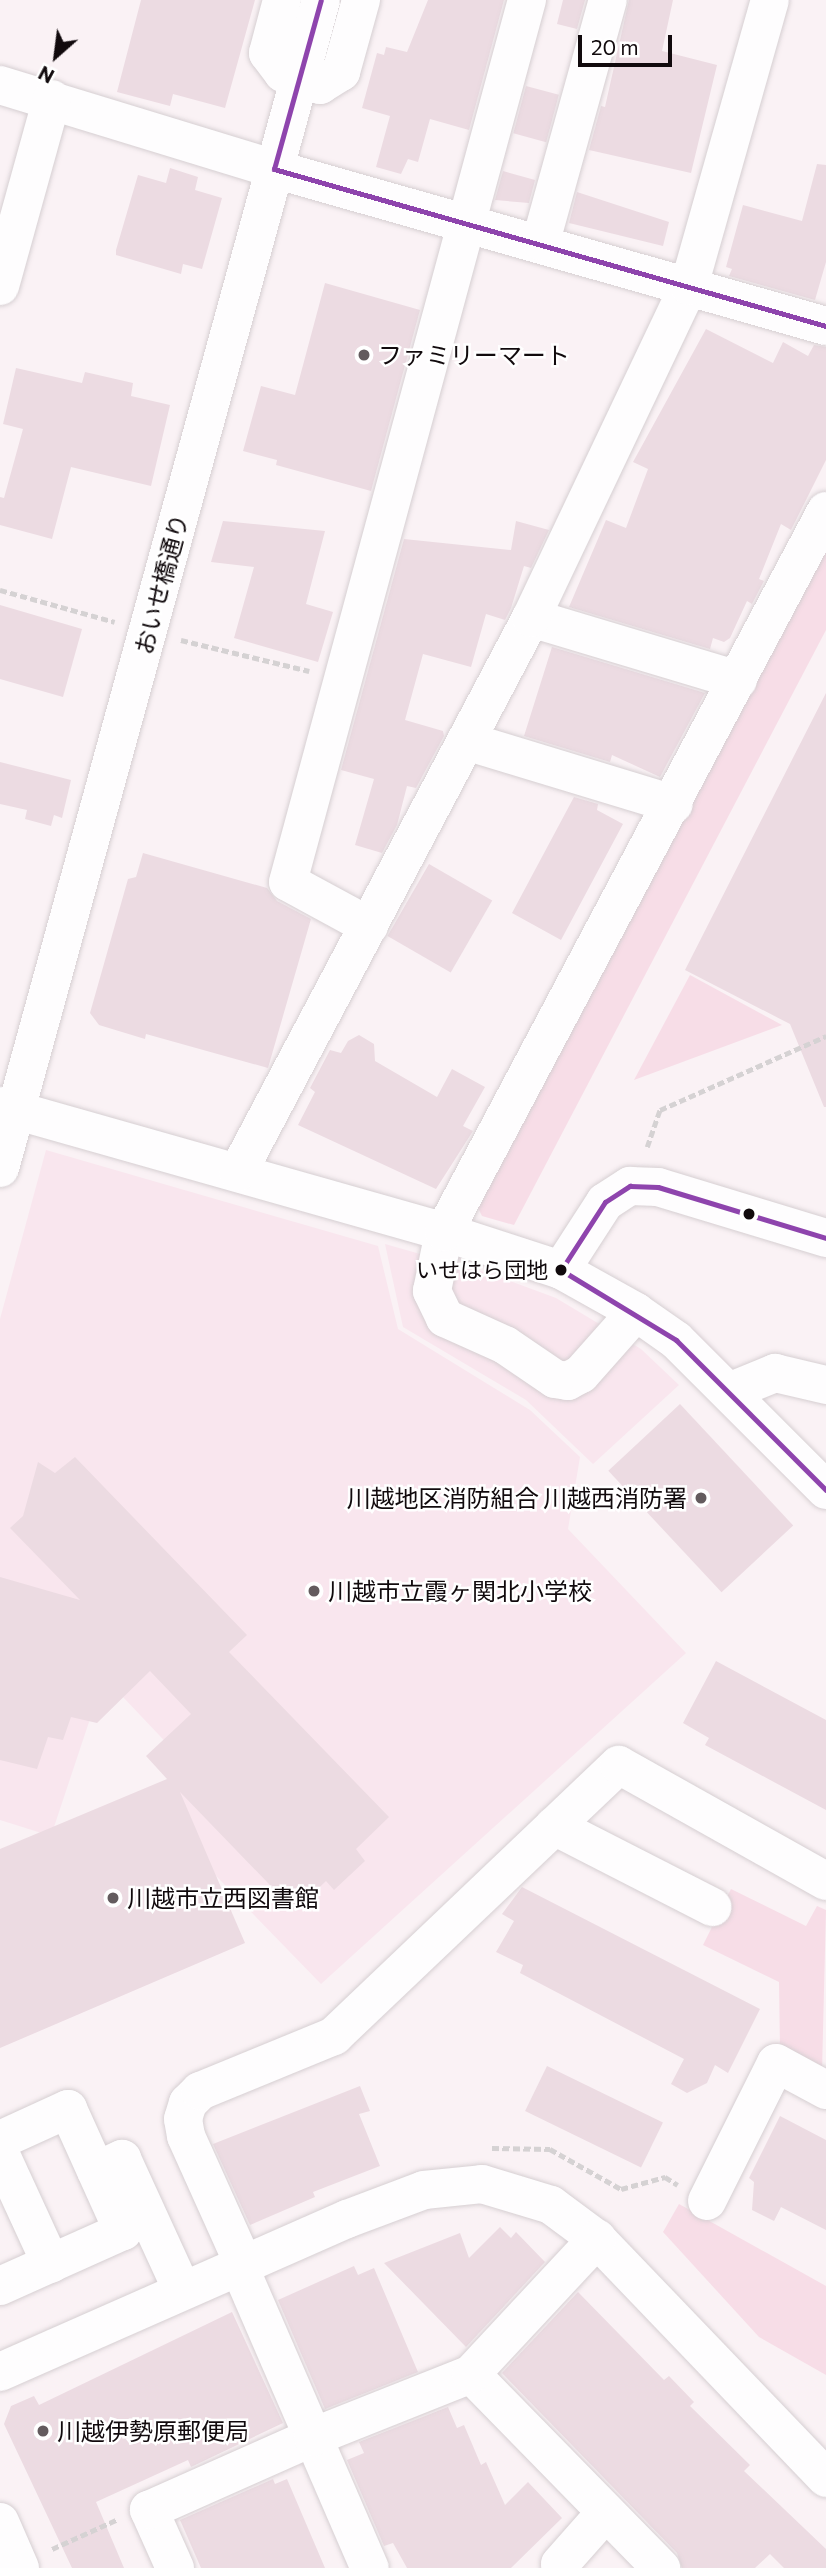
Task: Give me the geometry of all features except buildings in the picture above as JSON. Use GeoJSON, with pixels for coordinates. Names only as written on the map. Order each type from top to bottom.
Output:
{"type":"FeatureCollection","features":[{"type":"Feature","properties":{"kind":"street"},"geometry":{"type":"LineString","coordinates":[[282,0],[268,53],[283,73],[299,81],[320,85],[341,72],[362,0]]}},
{"type":"Feature","properties":{"kind":"street","name":"おいせ橋通り"},"geometry":{"type":"LineString","coordinates":[[0,1168],[8,1109],[321,0]]}},
{"type":"Feature","properties":{"kind":"street"},"geometry":{"type":"LineString","coordinates":[[369,926],[288,882],[387,528],[464,220],[527,0]]}},
{"type":"Feature","properties":{"kind":"street"},"geometry":{"type":"LineString","coordinates":[[541,241],[608,0]]}},
{"type":"Feature","properties":{"kind":"street"},"geometry":{"type":"LineString","coordinates":[[238,1172],[531,618],[689,286],[770,0]]}},
{"type":"Feature","properties":{"kind":"street"},"geometry":{"type":"LineString","coordinates":[[0,85],[274,169],[541,241],[826,326]]}},
{"type":"Feature","properties":{"kind":"street"},"geometry":{"type":"LineString","coordinates":[[0,286],[52,99]]}},
{"type":"Feature","properties":{"kind":"street"},"geometry":{"type":"LineString","coordinates":[[636,1312],[581,1374],[568,1381],[555,1379],[505,1345],[445,1318],[438,1309],[432,1291],[444,1232],[674,804],[826,511]]}},
{"type":"Feature","properties":{"kind":"street"},"geometry":{"type":"LineString","coordinates":[[531,618],[738,680]]}},
{"type":"Feature","properties":{"kind":"street"},"geometry":{"type":"LineString","coordinates":[[466,741],[674,804]]}},
{"type":"Feature","properties":{"kind":"street"},"geometry":{"type":"LineString","coordinates":[[8,1109],[238,1172],[444,1232],[561,1270],[636,1312],[676,1340],[731,1391],[826,1490]]}},
{"type":"Feature","properties":{"kind":"street"},"geometry":{"type":"LineString","coordinates":[[561,1270],[605,1202],[630,1186],[658,1187],[826,1238]]}},
{"type":"Feature","properties":{"kind":"street"},"geometry":{"type":"LineString","coordinates":[[731,1391],[775,1373],[826,1385]]}},
{"type":"Feature","properties":{"kind":"street"},"geometry":{"type":"LineString","coordinates":[[370,2568],[186,2136],[183,2119],[188,2103],[200,2091],[334,2036],[619,1765],[826,1881]]}},
{"type":"Feature","properties":{"kind":"street"},"geometry":{"type":"LineString","coordinates":[[554,1826],[712,1907]]}},
{"type":"Feature","properties":{"kind":"street"},"geometry":{"type":"LineString","coordinates":[[707,2201],[776,2063],[826,2090]]}},
{"type":"Feature","properties":{"kind":"street"},"geometry":{"type":"LineString","coordinates":[[0,2140],[68,2109],[123,2231],[0,2286]]}},
{"type":"Feature","properties":{"kind":"street"},"geometry":{"type":"LineString","coordinates":[[0,2153],[51,2264]]}},
{"type":"Feature","properties":{"kind":"street"},"geometry":{"type":"LineString","coordinates":[[96,2171],[122,2159],[182,2290]]}},
{"type":"Feature","properties":{"kind":"street"},"geometry":{"type":"LineString","coordinates":[[0,2372],[241,2264],[424,2190],[482,2184],[551,2205],[597,2239],[826,2478]]}},
{"type":"Feature","properties":{"kind":"street"},"geometry":{"type":"LineString","coordinates":[[175,2568],[149,2510],[313,2437],[471,2374],[597,2239]]}},
{"type":"Feature","properties":{"kind":"street"},"geometry":{"type":"LineString","coordinates":[[471,2374],[661,2568]]}},
{"type":"Feature","properties":{"kind":"street"},"geometry":{"type":"LineString","coordinates":[[562,2568],[560,2564],[606,2512]]}},
{"type":"Feature","properties":{"kind":"street"},"geometry":{"type":"LineString","coordinates":[[0,2522],[36,2559]]}},
{"type":"Feature","properties":{"kind":"path"},"geometry":{"type":"LineString","coordinates":[[0,590],[120,624]]}},
{"type":"Feature","properties":{"kind":"path"},"geometry":{"type":"LineString","coordinates":[[177,639],[344,680]]}},
{"type":"Feature","properties":{"kind":"path"},"geometry":{"type":"LineString","coordinates":[[647,1147],[660,1110],[826,1036]]}},
{"type":"Feature","properties":{"kind":"path"},"geometry":{"type":"LineString","coordinates":[[482,2184],[475,2148],[550,2149],[621,2189],[665,2177],[707,2201]]}},
{"type":"Feature","properties":{"kind":"path"},"geometry":{"type":"LineString","coordinates":[[36,2559],[149,2510]]}},
{"type":"Feature","properties":{"kind":"shaded area"},"geometry":{"type":"Polygon","coordinates":[[[826,533],[826,630],[514,1225],[482,1216],[476,1204],[826,533]]]}},
{"type":"Feature","properties":{"kind":"shaded area"},"geometry":{"type":"Polygon","coordinates":[[[690,975],[782,1025],[634,1080],[690,975]]]}},
{"type":"Feature","properties":{"kind":"shaded area","name":"川越市立霞ヶ関北小学校"},"geometry":{"type":"Polygon","coordinates":[[[46,1150],[378,1246],[398,1329],[530,1410],[580,1457],[568,1529],[686,1653],[321,1984],[156,1814],[196,1774],[104,1677],[51,1836],[0,1820],[0,1319],[46,1150]]]}},
{"type":"Feature","properties":{"kind":"shaded area"},"geometry":{"type":"Polygon","coordinates":[[[385,1244],[494,1275],[556,1298],[641,1349],[679,1385],[593,1464],[526,1400],[403,1327],[385,1244]]]}},
{"type":"Feature","properties":{"kind":"shaded area"},"geometry":{"type":"Polygon","coordinates":[[[731,1889],[806,1926],[817,1906],[826,1910],[822,2071],[780,2051],[779,1982],[703,1945],[731,1889]]]}},
{"type":"Feature","properties":{"kind":"shaded area"},"geometry":{"type":"Polygon","coordinates":[[[679,2204],[826,2286],[826,2375],[759,2337],[663,2232],[679,2204]]]}},
{"type":"Feature","properties":{"kind":"transit line"},"geometry":{"type":"LineString","coordinates":[[274,169],[321,0]]}},
{"type":"Feature","properties":{"kind":"transit line"},"geometry":{"type":"LineString","coordinates":[[274,169],[826,326]]}},
{"type":"Feature","properties":{"kind":"transit line"},"geometry":{"type":"LineString","coordinates":[[561,1270],[605,1202],[630,1186],[658,1187],[826,1238]]}},
{"type":"Feature","properties":{"kind":"transit line"},"geometry":{"type":"LineString","coordinates":[[561,1270],[676,1340],[826,1490]]}},
{"type":"Feature","properties":{"kind":"place","name":"ファミリーマート"},"geometry":{"type":"Point","coordinates":[364,355]}},
{"type":"Feature","properties":{"kind":"place","name":"いせはら団地"},"geometry":{"type":"Point","coordinates":[561,1270]}},
{"type":"Feature","properties":{"kind":"place","name":"川越地区消防組合 川越西消防署"},"geometry":{"type":"Point","coordinates":[701,1498]}},
{"type":"Feature","properties":{"kind":"place","name":"川越市立霞ヶ関北小学校"},"geometry":{"type":"Point","coordinates":[314,1591]}},
{"type":"Feature","properties":{"kind":"place","name":"川越市立西図書館"},"geometry":{"type":"Point","coordinates":[113,1898]}},
{"type":"Feature","properties":{"kind":"place","name":"川越伊勢原郵便局"},"geometry":{"type":"Point","coordinates":[43,2431]}}]}
